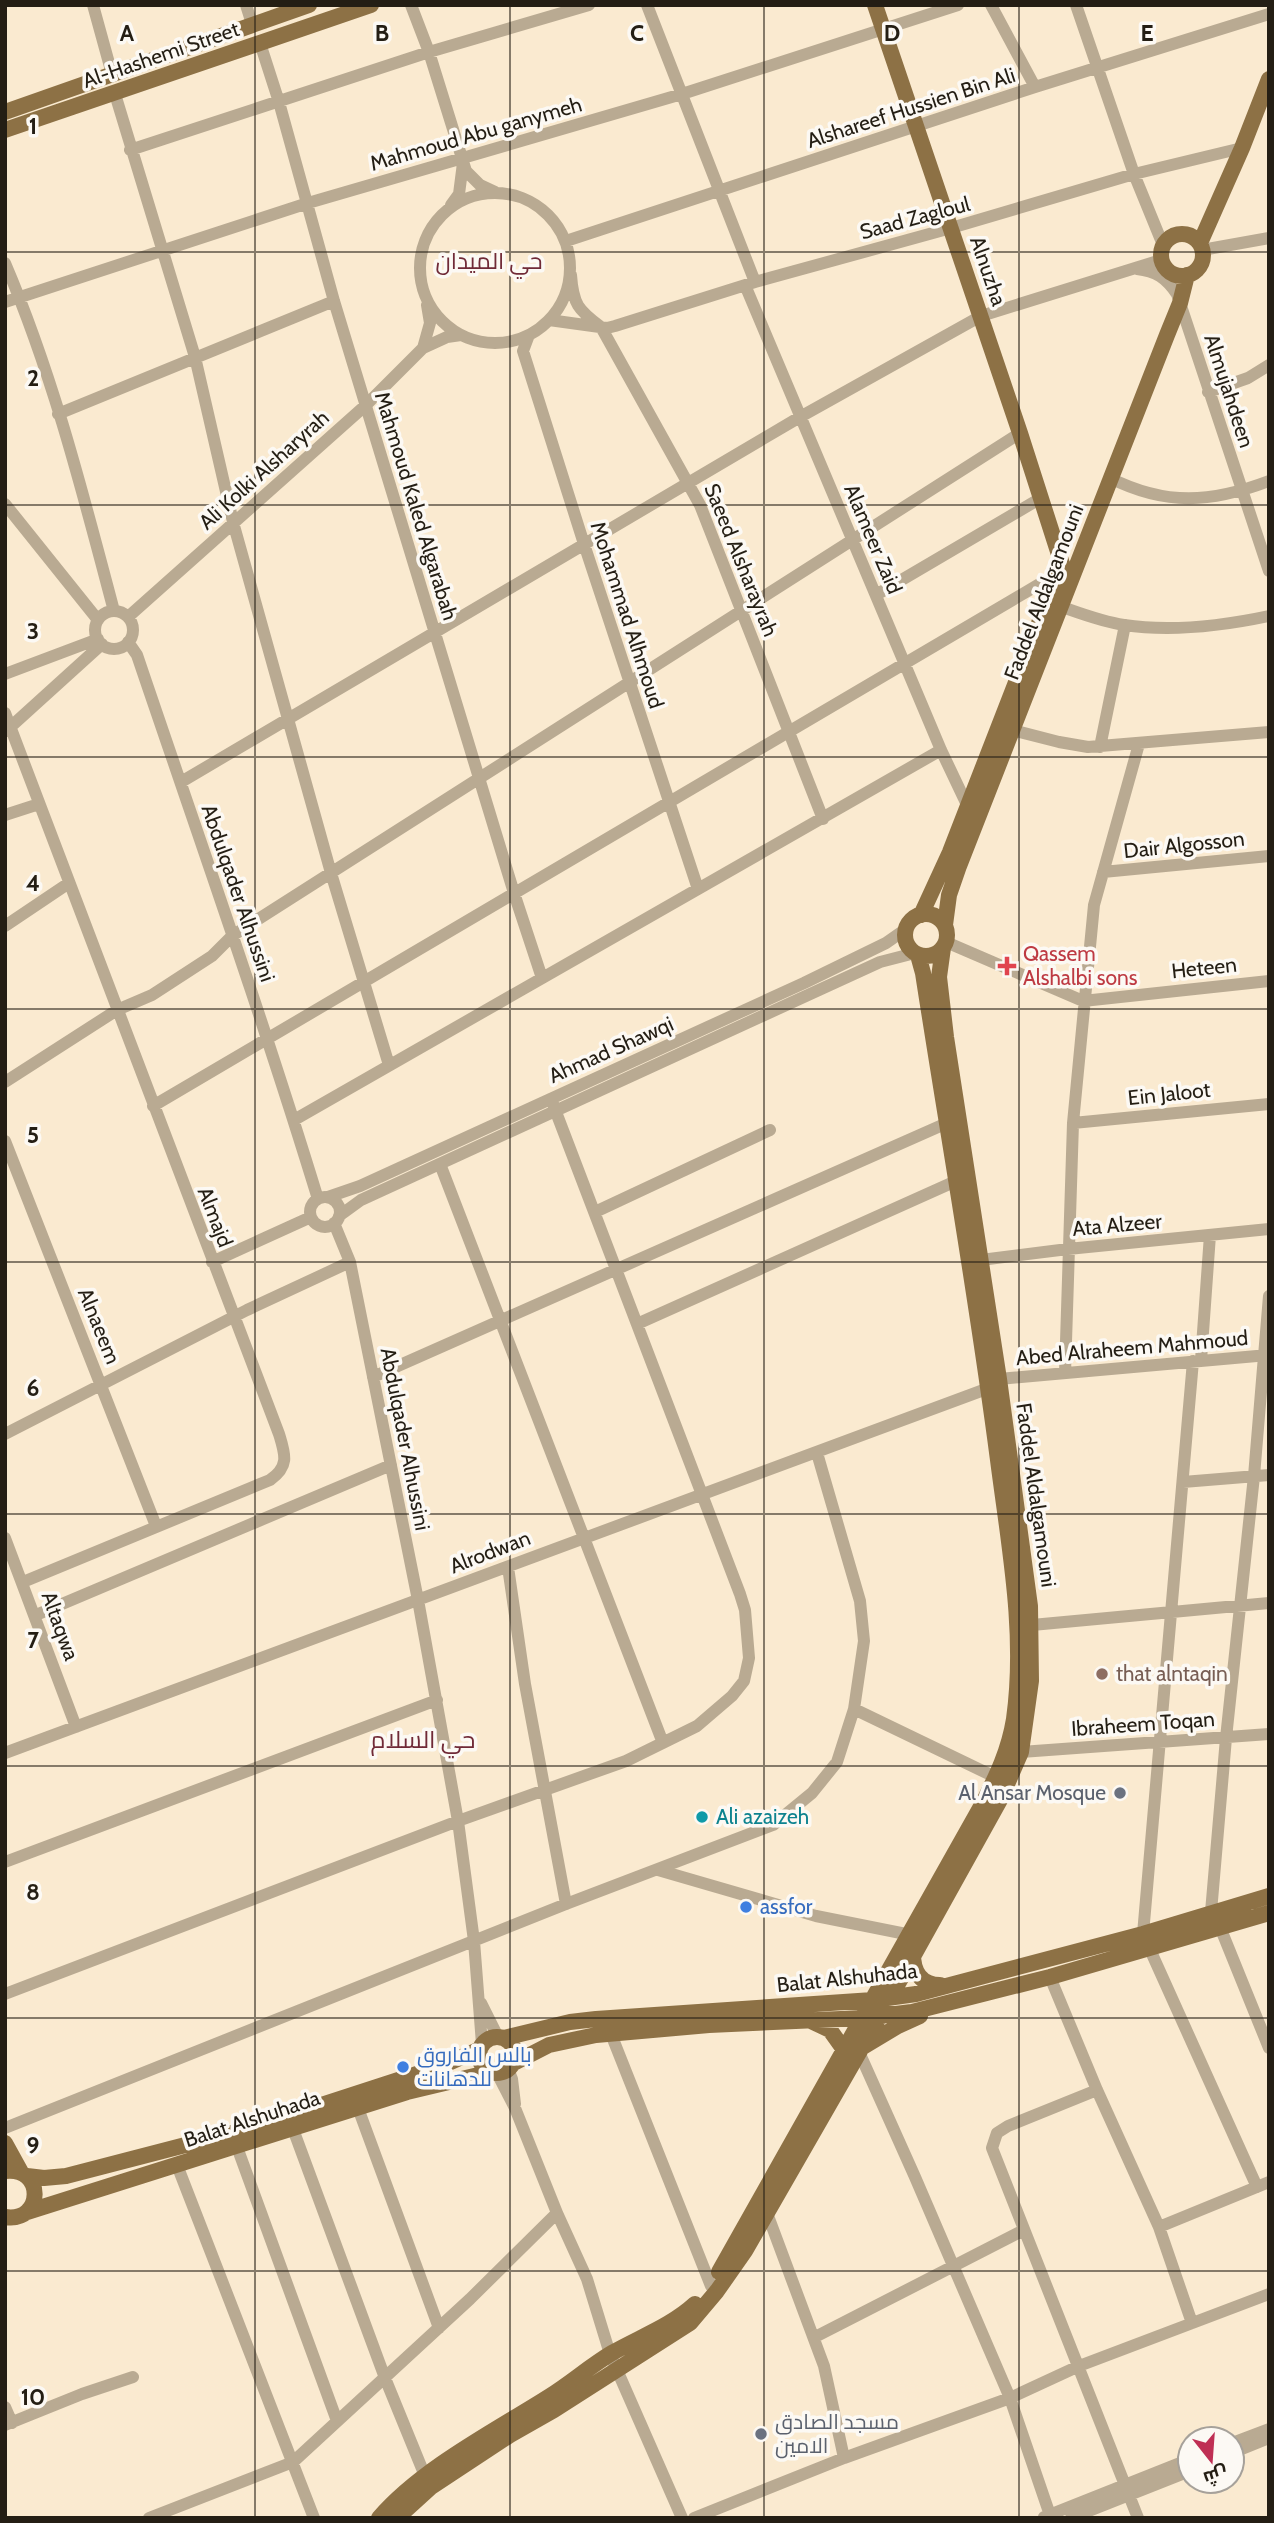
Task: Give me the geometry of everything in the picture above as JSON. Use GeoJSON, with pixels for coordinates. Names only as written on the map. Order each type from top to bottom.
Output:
{"type":"FeatureCollection","features":[{"type":"Feature","properties":{"kind":"main road","name":"Al-Hashemi Street"},"geometry":{"type":"LineString","coordinates":[[5,112],[309,5]]}},
{"type":"Feature","properties":{"kind":"main road","name":"Al-Hashemi Street"},"geometry":{"type":"LineString","coordinates":[[5,130],[371,5]]}},
{"type":"Feature","properties":{"kind":"main road","name":"Alnuzha"},"geometry":{"type":"LineString","coordinates":[[876,5],[1060,551]]}},
{"type":"Feature","properties":{"kind":"main road"},"geometry":{"type":"LineString","coordinates":[[1201,246],[1188,234],[1174,235],[1162,252],[1168,271],[1174,275],[1187,275],[1198,269],[1202,263],[1201,246],[1242,148],[1265,102],[1269,79]]}},
{"type":"Feature","properties":{"kind":"main road","name":"Faddel Aldalgamouni"},"geometry":{"type":"LineString","coordinates":[[945,925],[951,888],[1180,303],[1187,275]]}},
{"type":"Feature","properties":{"kind":"main road"},"geometry":{"type":"LineString","coordinates":[[1060,551],[1072,558],[1084,549]]}},
{"type":"Feature","properties":{"kind":"main road"},"geometry":{"type":"LineString","coordinates":[[921,915],[934,916],[945,925],[945,945],[934,955],[916,954],[906,940],[906,929],[909,923],[921,915],[968,807],[1058,576],[1062,564],[1060,551]]}},
{"type":"Feature","properties":{"kind":"main road","name":"Faddel Aldalgamouni"},"geometry":{"type":"LineString","coordinates":[[855,2051],[863,2018],[881,1999],[914,1954],[1001,1798],[1021,1752],[1031,1681],[1032,1625],[975,1261],[939,984],[945,945]]}},
{"type":"Feature","properties":{"kind":"main road","name":"Faddel Aldalgamouni"},"geometry":{"type":"LineString","coordinates":[[916,954],[923,973],[956,1181],[975,1261]]}},
{"type":"Feature","properties":{"kind":"main road","name":"Faddel Aldalgamouni"},"geometry":{"type":"LineString","coordinates":[[855,2051],[880,2016],[881,1999],[891,1968],[1005,1758],[1014,1716],[1019,1637],[994,1384]]}},
{"type":"Feature","properties":{"kind":"main road","name":"Balat Alshuhada"},"geometry":{"type":"LineString","coordinates":[[13,2217],[407,2092],[502,2069],[549,2045],[596,2035],[808,2013],[950,1985],[1146,1940],[1211,1912],[1269,1896]]}},
{"type":"Feature","properties":{"kind":"main road"},"geometry":{"type":"LineString","coordinates":[[808,2013],[863,2018],[950,2004],[1050,1977],[1146,1940],[1220,1927],[1269,1913]]}},
{"type":"Feature","properties":{"kind":"main road"},"geometry":{"type":"LineString","coordinates":[[914,1954],[913,1966],[922,1981],[931,1985],[950,1985]]}},
{"type":"Feature","properties":{"kind":"main road"},"geometry":{"type":"LineString","coordinates":[[808,2013],[866,1990],[891,1968]]}},
{"type":"Feature","properties":{"kind":"main road"},"geometry":{"type":"LineString","coordinates":[[379,2518],[425,2476],[555,2393],[610,2354],[684,2314],[711,2286],[855,2051],[905,2023],[950,2004]]}},
{"type":"Feature","properties":{"kind":"main road"},"geometry":{"type":"LineString","coordinates":[[808,2013],[855,2051]]}},
{"type":"Feature","properties":{"kind":"main road","name":"Balat Alshuhada"},"geometry":{"type":"LineString","coordinates":[[501,2037],[596,2019],[808,2013]]}},
{"type":"Feature","properties":{"kind":"main road"},"geometry":{"type":"LineString","coordinates":[[491,2037],[501,2037],[513,2046],[515,2052],[502,2069],[482,2065],[481,2047],[491,2037]]}},
{"type":"Feature","properties":{"kind":"main road","name":"Balat Alshuhada"},"geometry":{"type":"LineString","coordinates":[[18,2173],[52,2178],[242,2131],[444,2065],[481,2047]]}},
{"type":"Feature","properties":{"kind":"main road"},"geometry":{"type":"LineString","coordinates":[[397,2518],[431,2487],[690,2323],[717,2291],[767,2213],[855,2051]]}},
{"type":"Feature","properties":{"kind":"main road"},"geometry":{"type":"LineString","coordinates":[[6,2150],[18,2173],[34,2187],[35,2194],[32,2207],[13,2217]]}},
{"type":"Feature","properties":{"kind":"main road"},"geometry":{"type":"LineString","coordinates":[[52,2178],[50,2193],[54,2202]]}},
{"type":"Feature","properties":{"kind":"street"},"geometry":{"type":"LineString","coordinates":[[93,5],[112,74]]}},
{"type":"Feature","properties":{"kind":"street"},"geometry":{"type":"LineString","coordinates":[[246,5],[252,24]]}},
{"type":"Feature","properties":{"kind":"street"},"geometry":{"type":"LineString","coordinates":[[411,5],[429,52],[463,160],[472,180],[495,192]]}},
{"type":"Feature","properties":{"kind":"street"},"geometry":{"type":"LineString","coordinates":[[130,150],[429,52],[589,5]]}},
{"type":"Feature","properties":{"kind":"street","name":"Alameer Zaid"},"geometry":{"type":"LineString","coordinates":[[647,5],[719,191],[800,417],[904,665],[968,807]]}},
{"type":"Feature","properties":{"kind":"street","name":"Mahmoud Abu ganymeh"},"geometry":{"type":"LineString","coordinates":[[5,302],[308,203],[682,94],[958,5]]}},
{"type":"Feature","properties":{"kind":"street"},"geometry":{"type":"LineString","coordinates":[[990,5],[1035,87]]}},
{"type":"Feature","properties":{"kind":"street"},"geometry":{"type":"LineString","coordinates":[[181,782],[800,417],[981,316],[1134,268],[1162,252],[1076,5]]}},
{"type":"Feature","properties":{"kind":"street","name":"Alshareef Hussien Bin Ali"},"geometry":{"type":"LineString","coordinates":[[566,241],[1035,87],[1269,14]]}},
{"type":"Feature","properties":{"kind":"street","name":"Mahmoud Kaled Algarabah"},"geometry":{"type":"LineString","coordinates":[[260,43],[334,301],[542,978]]}},
{"type":"Feature","properties":{"kind":"street"},"geometry":{"type":"LineString","coordinates":[[115,94],[195,357],[233,522],[287,720],[388,1065]]}},
{"type":"Feature","properties":{"kind":"street","name":"Saad Zagloul"},"geometry":{"type":"LineString","coordinates":[[550,320],[601,327],[615,326],[750,283],[1135,174],[1242,148]]}},
{"type":"Feature","properties":{"kind":"street"},"geometry":{"type":"LineString","coordinates":[[423,348],[430,323],[419,273],[421,249],[432,226],[458,194],[463,160]]}},
{"type":"Feature","properties":{"kind":"street"},"geometry":{"type":"LineString","coordinates":[[449,208],[471,196],[495,192],[518,195],[538,205],[555,221],[566,241],[575,303],[601,327]]}},
{"type":"Feature","properties":{"kind":"street"},"geometry":{"type":"LineString","coordinates":[[1201,246],[1269,238]]}},
{"type":"Feature","properties":{"kind":"street"},"geometry":{"type":"LineString","coordinates":[[5,263],[20,297],[58,414],[114,611]]}},
{"type":"Feature","properties":{"kind":"street","name":"Almujahdeen"},"geometry":{"type":"LineString","coordinates":[[1134,268],[1152,270],[1163,276],[1177,294],[1269,571]]}},
{"type":"Feature","properties":{"kind":"street"},"geometry":{"type":"LineString","coordinates":[[506,342],[529,335],[550,320],[564,299],[570,275]]}},
{"type":"Feature","properties":{"kind":"street"},"geometry":{"type":"LineString","coordinates":[[425,298],[440,319],[461,335],[483,342],[506,342],[523,351],[529,335]]}},
{"type":"Feature","properties":{"kind":"street"},"geometry":{"type":"LineString","coordinates":[[58,414],[334,301]]}},
{"type":"Feature","properties":{"kind":"street","name":"Saeed Alsharayrah"},"geometry":{"type":"LineString","coordinates":[[601,327],[706,518],[823,819]]}},
{"type":"Feature","properties":{"kind":"street","name":"Ali Kolki Alsharyrah"},"geometry":{"type":"LineString","coordinates":[[128,617],[366,405],[423,348],[447,337],[461,335]]}},
{"type":"Feature","properties":{"kind":"street"},"geometry":{"type":"LineString","coordinates":[[1167,335],[1181,338],[1194,350]]}},
{"type":"Feature","properties":{"kind":"street","name":"Mohammad Alhmoud"},"geometry":{"type":"LineString","coordinates":[[523,351],[629,684],[698,889]]}},
{"type":"Feature","properties":{"kind":"street"},"geometry":{"type":"LineString","coordinates":[[1209,392],[1248,378],[1269,365]]}},
{"type":"Feature","properties":{"kind":"street"},"geometry":{"type":"LineString","coordinates":[[5,1082],[117,1010],[152,995],[212,956],[232,936],[1020,433]]}},
{"type":"Feature","properties":{"kind":"street"},"geometry":{"type":"LineString","coordinates":[[1110,478],[1141,492],[1175,499],[1209,499],[1269,481]]}},
{"type":"Feature","properties":{"kind":"street"},"geometry":{"type":"LineString","coordinates":[[876,595],[1041,498]]}},
{"type":"Feature","properties":{"kind":"street"},"geometry":{"type":"LineString","coordinates":[[5,504],[98,620]]}},
{"type":"Feature","properties":{"kind":"street"},"geometry":{"type":"LineString","coordinates":[[153,1106],[668,801],[1043,582],[1058,576]]}},
{"type":"Feature","properties":{"kind":"street"},"geometry":{"type":"LineString","coordinates":[[1062,607],[1125,625],[1205,625],[1269,616]]}},
{"type":"Feature","properties":{"kind":"street"},"geometry":{"type":"LineString","coordinates":[[114,611],[128,617],[132,632],[128,642],[118,648],[107,647],[100,642],[95,629],[98,620],[114,611]]}},
{"type":"Feature","properties":{"kind":"street"},"geometry":{"type":"LineString","coordinates":[[1100,747],[1125,625]]}},
{"type":"Feature","properties":{"kind":"street"},"geometry":{"type":"LineString","coordinates":[[5,674],[100,642]]}},
{"type":"Feature","properties":{"kind":"street"},"geometry":{"type":"LineString","coordinates":[[8,729],[100,642]]}},
{"type":"Feature","properties":{"kind":"street","name":"Abdulqader Alhussini"},"geometry":{"type":"LineString","coordinates":[[128,642],[137,654],[294,1120],[323,1198]]}},
{"type":"Feature","properties":{"kind":"street","name":"Almajd"},"geometry":{"type":"LineString","coordinates":[[5,713],[8,729],[279,1434],[284,1464],[279,1474],[270,1480],[23,1581]]}},
{"type":"Feature","properties":{"kind":"street"},"geometry":{"type":"LineString","coordinates":[[1012,730],[1059,743],[1100,747],[1269,732]]}},
{"type":"Feature","properties":{"kind":"street"},"geometry":{"type":"LineString","coordinates":[[1065,1373],[1073,1123],[1094,905],[1139,744]]}},
{"type":"Feature","properties":{"kind":"street"},"geometry":{"type":"LineString","coordinates":[[294,1120],[941,750]]}},
{"type":"Feature","properties":{"kind":"street"},"geometry":{"type":"LineString","coordinates":[[5,815],[39,804]]}},
{"type":"Feature","properties":{"kind":"street","name":"Dair Algosson"},"geometry":{"type":"LineString","coordinates":[[1103,872],[1269,856]]}},
{"type":"Feature","properties":{"kind":"street"},"geometry":{"type":"LineString","coordinates":[[5,926],[69,883]]}},
{"type":"Feature","properties":{"kind":"street","name":"Ahmad Shawqi"},"geometry":{"type":"LineString","coordinates":[[336,1220],[361,1200],[440,1164],[553,1105],[804,984],[874,949],[906,929]]}},
{"type":"Feature","properties":{"kind":"street","name":"Heteen"},"geometry":{"type":"LineString","coordinates":[[945,945],[1083,1001],[1269,981]]}},
{"type":"Feature","properties":{"kind":"street","name":"Ahmad Shawqi"},"geometry":{"type":"LineString","coordinates":[[323,1198],[360,1186],[553,1105],[880,962],[916,954]]}},
{"type":"Feature","properties":{"kind":"street","name":"Ein Jaloot"},"geometry":{"type":"LineString","coordinates":[[1073,1123],[1269,1104]]}},
{"type":"Feature","properties":{"kind":"street"},"geometry":{"type":"LineString","coordinates":[[5,1994],[458,1821],[626,1761],[698,1726],[732,1696],[744,1681],[749,1658],[742,1602],[553,1105]]}},
{"type":"Feature","properties":{"kind":"street"},"geometry":{"type":"LineString","coordinates":[[373,1377],[947,1124]]}},
{"type":"Feature","properties":{"kind":"street"},"geometry":{"type":"LineString","coordinates":[[595,1212],[770,1130]]}},
{"type":"Feature","properties":{"kind":"street","name":"Alnaeem"},"geometry":{"type":"LineString","coordinates":[[5,1141],[156,1526]]}},
{"type":"Feature","properties":{"kind":"street"},"geometry":{"type":"LineString","coordinates":[[440,1164],[663,1743]]}},
{"type":"Feature","properties":{"kind":"street"},"geometry":{"type":"LineString","coordinates":[[637,1324],[956,1181]]}},
{"type":"Feature","properties":{"kind":"street"},"geometry":{"type":"LineString","coordinates":[[323,1198],[338,1206],[336,1220],[320,1226],[311,1217],[310,1208],[323,1198]]}},
{"type":"Feature","properties":{"kind":"street"},"geometry":{"type":"LineString","coordinates":[[212,1262],[311,1217]]}},
{"type":"Feature","properties":{"kind":"street","name":"Abdulqader Alhussini"},"geometry":{"type":"LineString","coordinates":[[336,1220],[350,1262],[437,1700],[458,1821],[474,1941],[481,2047]]}},
{"type":"Feature","properties":{"kind":"street","name":"Ata Alzeer"},"geometry":{"type":"LineString","coordinates":[[975,1261],[1269,1229]]}},
{"type":"Feature","properties":{"kind":"street"},"geometry":{"type":"LineString","coordinates":[[1159,2227],[1263,2184],[1146,1940],[1183,1482],[1210,1235]]}},
{"type":"Feature","properties":{"kind":"street"},"geometry":{"type":"LineString","coordinates":[[5,1434],[233,1317],[350,1262]]}},
{"type":"Feature","properties":{"kind":"street"},"geometry":{"type":"LineString","coordinates":[[1211,1912],[1226,1738],[1266,1355],[1269,1296]]}},
{"type":"Feature","properties":{"kind":"street","name":"Abed Alraheem Mahmoud"},"geometry":{"type":"LineString","coordinates":[[994,1384],[1065,1373],[1266,1355]]}},
{"type":"Feature","properties":{"kind":"street","name":"Alrodwan"},"geometry":{"type":"LineString","coordinates":[[5,1753],[817,1453],[994,1384]]}},
{"type":"Feature","properties":{"kind":"street"},"geometry":{"type":"LineString","coordinates":[[5,2128],[566,1904],[773,1825],[782,1818],[812,1793],[837,1762],[854,1709],[864,1641],[860,1601],[817,1453]]}},
{"type":"Feature","properties":{"kind":"street"},"geometry":{"type":"LineString","coordinates":[[36,1615],[391,1465]]}},
{"type":"Feature","properties":{"kind":"street"},"geometry":{"type":"LineString","coordinates":[[1183,1482],[1269,1475]]}},
{"type":"Feature","properties":{"kind":"street","name":"Altaqwa"},"geometry":{"type":"LineString","coordinates":[[5,1538],[76,1727]]}},
{"type":"Feature","properties":{"kind":"street"},"geometry":{"type":"LineString","coordinates":[[508,1567],[524,1684],[566,1904]]}},
{"type":"Feature","properties":{"kind":"street"},"geometry":{"type":"LineString","coordinates":[[1032,1625],[1269,1604]]}},
{"type":"Feature","properties":{"kind":"street"},"geometry":{"type":"LineString","coordinates":[[5,1862],[437,1700]]}},
{"type":"Feature","properties":{"kind":"street"},"geometry":{"type":"LineString","coordinates":[[854,1709],[995,1777]]}},
{"type":"Feature","properties":{"kind":"street","name":"Ibraheem Toqan"},"geometry":{"type":"LineString","coordinates":[[1021,1752],[1269,1734]]}},
{"type":"Feature","properties":{"kind":"street"},"geometry":{"type":"LineString","coordinates":[[659,1870],[816,1916],[911,1935]]}},
{"type":"Feature","properties":{"kind":"street"},"geometry":{"type":"LineString","coordinates":[[1220,1927],[1269,2048]]}},
{"type":"Feature","properties":{"kind":"street"},"geometry":{"type":"LineString","coordinates":[[1050,1977],[1159,2227],[1192,2323]]}},
{"type":"Feature","properties":{"kind":"street","name":"Abdulqader Alhussini"},"geometry":{"type":"LineString","coordinates":[[478,1996],[501,2037]]}},
{"type":"Feature","properties":{"kind":"street"},"geometry":{"type":"LineString","coordinates":[[611,2034],[711,2286]]}},
{"type":"Feature","properties":{"kind":"street"},"geometry":{"type":"LineString","coordinates":[[855,2051],[915,2176],[1010,2398],[1047,2516],[1176,2475]]}},
{"type":"Feature","properties":{"kind":"street"},"geometry":{"type":"LineString","coordinates":[[502,2069],[557,2213],[587,2278],[610,2354],[682,2518]]}},
{"type":"Feature","properties":{"kind":"street"},"geometry":{"type":"LineString","coordinates":[[1097,2090],[1008,2126],[997,2133],[992,2148],[1138,2518]]}},
{"type":"Feature","properties":{"kind":"street"},"geometry":{"type":"LineString","coordinates":[[358,2108],[439,2328]]}},
{"type":"Feature","properties":{"kind":"street"},"geometry":{"type":"LineString","coordinates":[[293,2129],[385,2378],[425,2476]]}},
{"type":"Feature","properties":{"kind":"street"},"geometry":{"type":"LineString","coordinates":[[237,2147],[337,2421]]}},
{"type":"Feature","properties":{"kind":"street"},"geometry":{"type":"LineString","coordinates":[[177,2165],[314,2518]]}},
{"type":"Feature","properties":{"kind":"street"},"geometry":{"type":"LineString","coordinates":[[149,2518],[293,2462],[439,2328],[557,2213]]}},
{"type":"Feature","properties":{"kind":"street"},"geometry":{"type":"LineString","coordinates":[[767,2213],[815,2337],[827,2376],[844,2458]]}},
{"type":"Feature","properties":{"kind":"street"},"geometry":{"type":"LineString","coordinates":[[815,2337],[1024,2230]]}},
{"type":"Feature","properties":{"kind":"street"},"geometry":{"type":"LineString","coordinates":[[694,2518],[844,2458],[1010,2398],[1079,2366],[1269,2294]]}},
{"type":"Feature","properties":{"kind":"street"},"geometry":{"type":"LineString","coordinates":[[5,2407],[9,2424],[82,2394],[134,2377]]}},
{"type":"Feature","properties":{"kind":"street"},"geometry":{"type":"LineString","coordinates":[[1246,2438],[1269,2429]]}},
{"type":"Feature","properties":{"kind":"street"},"geometry":{"type":"LineString","coordinates":[[1246,2447],[1269,2438]]}},
{"type":"Feature","properties":{"kind":"street"},"geometry":{"type":"LineString","coordinates":[[1072,2518],[1176,2466]]}},
{"type":"Feature","properties":{"kind":"place","name":"Qassem Alshalbi sons"},"geometry":{"type":"Point","coordinates":[1007,966]}},
{"type":"Feature","properties":{"kind":"place","name":"that alntaqin"},"geometry":{"type":"Point","coordinates":[1102,1674]}},
{"type":"Feature","properties":{"kind":"place","name":"Al Ansar Mosque"},"geometry":{"type":"Point","coordinates":[1120,1793]}},
{"type":"Feature","properties":{"kind":"place","name":"Ali azaizeh"},"geometry":{"type":"Point","coordinates":[702,1817]}},
{"type":"Feature","properties":{"kind":"place","name":"assfor"},"geometry":{"type":"Point","coordinates":[746,1907]}},
{"type":"Feature","properties":{"kind":"place","name":"بالس الفاروق للدهانات"},"geometry":{"type":"Point","coordinates":[403,2067]}},
{"type":"Feature","properties":{"kind":"place","name":"مسجد الصادق الامين"},"geometry":{"type":"Point","coordinates":[761,2434]}},
{"type":"Feature","properties":{"kind":"district","name":"حي الميدان"},"geometry":{"type":"Point","coordinates":[489,261]}},
{"type":"Feature","properties":{"kind":"district","name":"حي السلام"},"geometry":{"type":"Point","coordinates":[423,1740]}}]}
